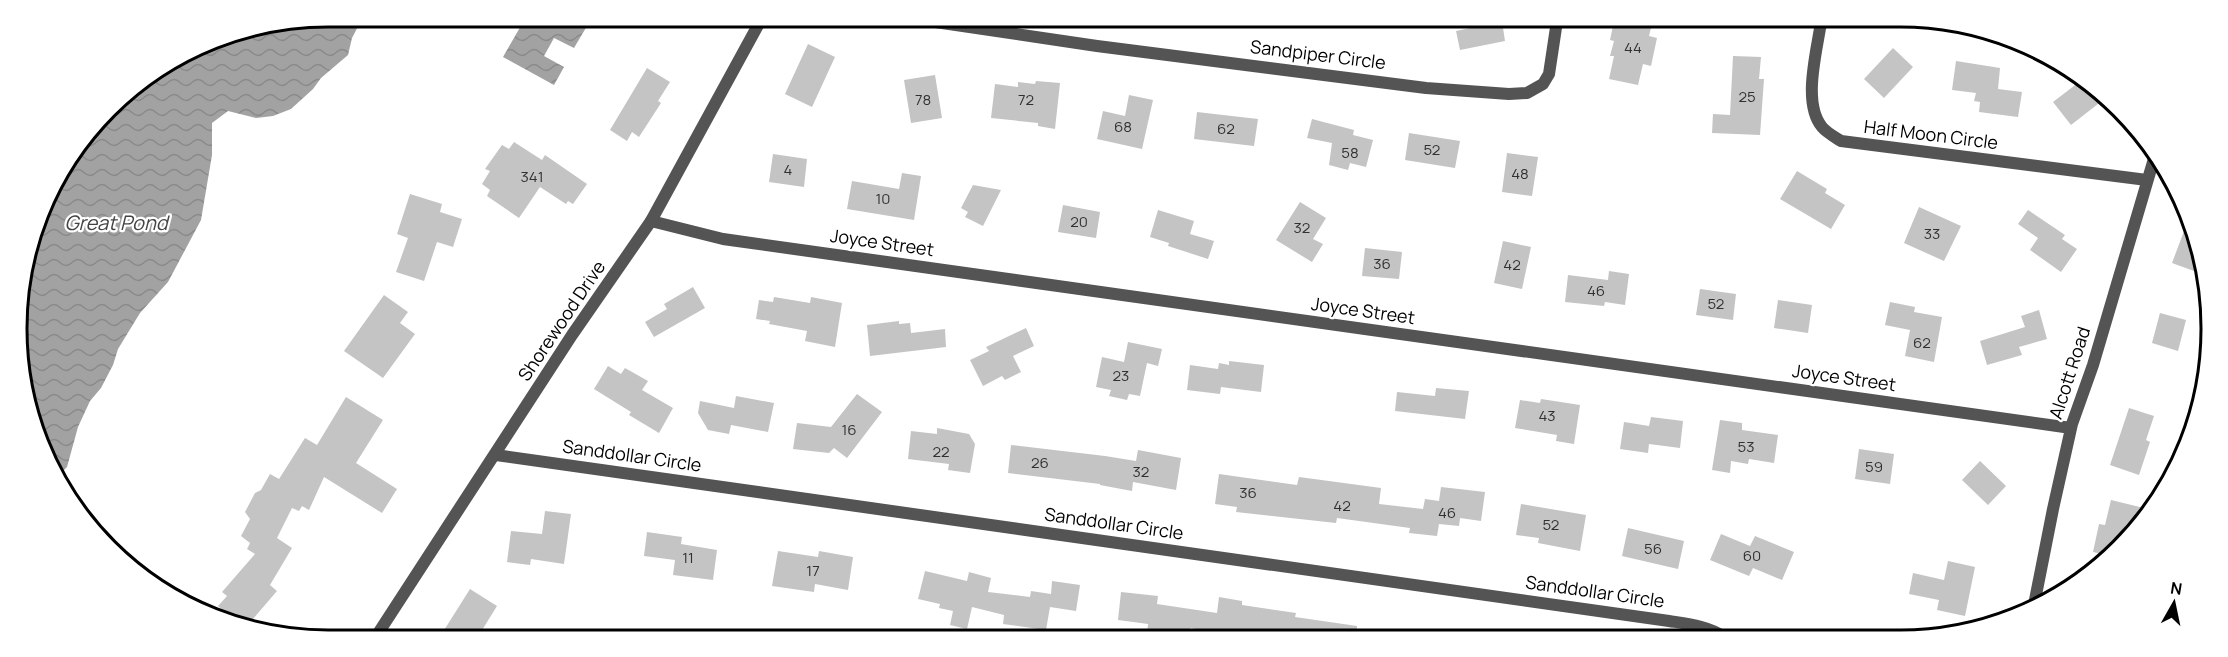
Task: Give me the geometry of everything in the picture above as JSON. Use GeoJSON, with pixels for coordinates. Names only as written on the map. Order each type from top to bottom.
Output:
{"type":"FeatureCollection","features":[{"type":"Feature","properties":{"kind":"street","name":"Shorewood Drive"},"geometry":{"type":"LineString","coordinates":[[380,630],[572,335],[651,221],[757,27]]}},
{"type":"Feature","properties":{"kind":"street","name":"Sandpiper Circle"},"geometry":{"type":"LineString","coordinates":[[969,27],[1097,46],[1426,88],[1509,94],[1527,93],[1543,84],[1548,74],[1556,27]]}},
{"type":"Feature","properties":{"kind":"street","name":"Half Moon Circle"},"geometry":{"type":"LineString","coordinates":[[1820,27],[1811,97],[1814,113],[1822,128],[1841,141],[2147,180]]}},
{"type":"Feature","properties":{"kind":"street","name":"Alcott Road"},"geometry":{"type":"LineString","coordinates":[[2035,598],[2052,509],[2071,428],[2093,365],[2152,164]]}},
{"type":"Feature","properties":{"kind":"street","name":"Joyce Street"},"geometry":{"type":"LineString","coordinates":[[651,221],[723,239],[2071,428]]}},
{"type":"Feature","properties":{"kind":"street","name":"Sanddollar Circle"},"geometry":{"type":"LineString","coordinates":[[496,455],[1669,621],[1710,630]]}},
{"type":"Feature","properties":{"kind":"water","name":"Great Pond"},"geometry":{"type":"Polygon","coordinates":[[[358,27],[352,38],[348,55],[321,78],[313,89],[291,109],[273,116],[256,118],[228,111],[212,123],[212,155],[201,220],[168,282],[140,313],[118,349],[113,365],[101,388],[90,401],[78,427],[67,467],[63,471],[37,407],[30,368],[27,328],[30,289],[37,250],[58,195],[78,161],[115,115],[145,89],[195,58],[250,37],[270,33],[309,28],[358,27]]]}},
{"type":"Feature","properties":{"kind":"water"},"geometry":{"type":"Polygon","coordinates":[[[520,27],[586,27],[574,48],[554,38],[544,56],[564,67],[554,85],[503,57],[520,27]]]}},
{"type":"Feature","properties":{"kind":"building"},"geometry":{"type":"Polygon","coordinates":[[[1475,27],[1503,27],[1505,41],[1460,50],[1456,31],[1475,27]]]}},
{"type":"Feature","properties":{"kind":"building"},"geometry":{"type":"Polygon","coordinates":[[[1613,27],[1651,28],[1649,36],[1657,38],[1651,66],[1643,64],[1638,85],[1609,79],[1614,56],[1610,56],[1614,41],[1610,40],[1613,27]]]}},
{"type":"Feature","properties":{"kind":"building"},"geometry":{"type":"Polygon","coordinates":[[[808,44],[835,57],[812,107],[785,94],[808,44]]]}},
{"type":"Feature","properties":{"kind":"building"},"geometry":{"type":"Polygon","coordinates":[[[1893,48],[1913,67],[1884,98],[1864,79],[1893,48]]]}},
{"type":"Feature","properties":{"kind":"building"},"geometry":{"type":"Polygon","coordinates":[[[1733,56],[1761,57],[1759,79],[1764,79],[1760,135],[1712,133],[1713,114],[1730,115],[1733,56]]]}},
{"type":"Feature","properties":{"kind":"building"},"geometry":{"type":"Polygon","coordinates":[[[1956,61],[2000,68],[1998,89],[2022,92],[2018,117],[1979,112],[1980,102],[1974,101],[1976,93],[1952,90],[1956,61]]]}},
{"type":"Feature","properties":{"kind":"building"},"geometry":{"type":"Polygon","coordinates":[[[647,68],[670,82],[658,101],[661,103],[639,137],[632,132],[627,141],[610,130],[647,68]]]}},
{"type":"Feature","properties":{"kind":"building"},"geometry":{"type":"Polygon","coordinates":[[[935,75],[942,118],[911,123],[904,80],[935,75]]]}},
{"type":"Feature","properties":{"kind":"building"},"geometry":{"type":"Polygon","coordinates":[[[1036,81],[1060,83],[1055,129],[1038,126],[1038,123],[991,118],[995,84],[1018,87],[1018,82],[1035,84],[1036,81]]]}},
{"type":"Feature","properties":{"kind":"building"},"geometry":{"type":"Polygon","coordinates":[[[2076,84],[2099,103],[2071,125],[2053,102],[2076,84]]]}},
{"type":"Feature","properties":{"kind":"building"},"geometry":{"type":"Polygon","coordinates":[[[1129,95],[1153,100],[1142,149],[1097,139],[1103,111],[1125,116],[1129,95]]]}},
{"type":"Feature","properties":{"kind":"building"},"geometry":{"type":"Polygon","coordinates":[[[1197,112],[1258,119],[1254,146],[1194,139],[1197,112]]]}},
{"type":"Feature","properties":{"kind":"building"},"geometry":{"type":"Polygon","coordinates":[[[1312,119],[1354,130],[1353,135],[1373,140],[1366,167],[1350,163],[1348,170],[1329,165],[1332,143],[1307,138],[1312,119]]]}},
{"type":"Feature","properties":{"kind":"building"},"geometry":{"type":"Polygon","coordinates":[[[1409,133],[1460,141],[1455,168],[1405,160],[1409,133]]]}},
{"type":"Feature","properties":{"kind":"building"},"geometry":{"type":"Polygon","coordinates":[[[514,142],[542,160],[545,155],[587,184],[573,204],[568,201],[566,204],[540,187],[519,218],[487,196],[490,190],[482,184],[490,171],[485,169],[502,145],[509,149],[514,142]]]}},
{"type":"Feature","properties":{"kind":"building"},"geometry":{"type":"Polygon","coordinates":[[[1507,153],[1538,157],[1532,196],[1502,192],[1507,153]]]}},
{"type":"Feature","properties":{"kind":"building"},"geometry":{"type":"Polygon","coordinates":[[[773,154],[807,159],[804,187],[769,182],[773,154]]]}},
{"type":"Feature","properties":{"kind":"building"},"geometry":{"type":"Polygon","coordinates":[[[1797,171],[1827,189],[1825,193],[1845,205],[1831,229],[1780,199],[1797,171]]]}},
{"type":"Feature","properties":{"kind":"building"},"geometry":{"type":"Polygon","coordinates":[[[902,173],[921,176],[914,220],[847,209],[852,181],[899,189],[902,173]]]}},
{"type":"Feature","properties":{"kind":"building"},"geometry":{"type":"Polygon","coordinates":[[[973,185],[1001,190],[983,226],[965,217],[968,212],[961,208],[973,185]]]}},
{"type":"Feature","properties":{"kind":"building"},"geometry":{"type":"Polygon","coordinates":[[[410,194],[442,204],[440,212],[462,219],[453,247],[437,242],[424,281],[396,272],[408,238],[397,234],[410,194]]]}},
{"type":"Feature","properties":{"kind":"building"},"geometry":{"type":"Polygon","coordinates":[[[1300,202],[1326,218],[1313,239],[1323,244],[1312,262],[1276,240],[1300,202]]]}},
{"type":"Feature","properties":{"kind":"building"},"geometry":{"type":"Polygon","coordinates":[[[1063,205],[1100,212],[1096,238],[1058,232],[1063,205]]]}},
{"type":"Feature","properties":{"kind":"building"},"geometry":{"type":"Polygon","coordinates":[[[1919,207],[1961,226],[1944,261],[1904,243],[1919,207]]]}},
{"type":"Feature","properties":{"kind":"building"},"geometry":{"type":"Polygon","coordinates":[[[1158,210],[1194,221],[1190,234],[1214,241],[1208,259],[1168,246],[1169,243],[1150,237],[1158,210]]]}},
{"type":"Feature","properties":{"kind":"building"},"geometry":{"type":"Polygon","coordinates":[[[2028,210],[2065,235],[2062,239],[2077,249],[2061,272],[2030,250],[2038,238],[2018,224],[2028,210]]]}},
{"type":"Feature","properties":{"kind":"building"},"geometry":{"type":"Polygon","coordinates":[[[2184,230],[2195,271],[2172,263],[2184,230]]]}},
{"type":"Feature","properties":{"kind":"building"},"geometry":{"type":"Polygon","coordinates":[[[1503,241],[1531,247],[1522,289],[1494,283],[1503,241]]]}},
{"type":"Feature","properties":{"kind":"building"},"geometry":{"type":"Polygon","coordinates":[[[1365,248],[1402,252],[1399,279],[1362,276],[1365,248]]]}},
{"type":"Feature","properties":{"kind":"building"},"geometry":{"type":"Polygon","coordinates":[[[1609,271],[1629,274],[1625,305],[1605,302],[1604,306],[1565,302],[1568,275],[1608,280],[1609,271]]]}},
{"type":"Feature","properties":{"kind":"building"},"geometry":{"type":"Polygon","coordinates":[[[693,287],[705,308],[654,337],[645,322],[667,309],[664,304],[693,287]]]}},
{"type":"Feature","properties":{"kind":"building"},"geometry":{"type":"Polygon","coordinates":[[[1700,289],[1736,294],[1733,320],[1696,315],[1700,289]]]}},
{"type":"Feature","properties":{"kind":"building"},"geometry":{"type":"Polygon","coordinates":[[[384,295],[408,312],[400,323],[415,334],[383,378],[344,351],[384,295]]]}},
{"type":"Feature","properties":{"kind":"building"},"geometry":{"type":"Polygon","coordinates":[[[774,297],[810,303],[811,297],[842,303],[835,347],[805,341],[807,331],[769,324],[770,321],[756,319],[759,300],[773,302],[774,297]]]}},
{"type":"Feature","properties":{"kind":"building"},"geometry":{"type":"Polygon","coordinates":[[[1778,300],[1812,305],[1808,333],[1774,328],[1778,300]]]}},
{"type":"Feature","properties":{"kind":"building"},"geometry":{"type":"Polygon","coordinates":[[[1890,302],[1915,307],[1914,312],[1942,317],[1934,362],[1905,356],[1910,330],[1885,325],[1890,302]]]}},
{"type":"Feature","properties":{"kind":"building"},"geometry":{"type":"Polygon","coordinates":[[[2039,310],[2047,339],[2019,347],[2022,355],[1987,365],[1980,341],[2025,327],[2021,316],[2039,310]]]}},
{"type":"Feature","properties":{"kind":"building"},"geometry":{"type":"Polygon","coordinates":[[[2160,313],[2186,320],[2178,351],[2152,343],[2160,313]]]}},
{"type":"Feature","properties":{"kind":"building"},"geometry":{"type":"Polygon","coordinates":[[[899,321],[899,324],[910,323],[911,333],[945,329],[946,347],[870,356],[867,325],[899,321]]]}},
{"type":"Feature","properties":{"kind":"building"},"geometry":{"type":"Polygon","coordinates":[[[1026,328],[1034,346],[1013,356],[1021,372],[1005,380],[1002,376],[983,386],[970,360],[989,351],[986,347],[1026,328]]]}},
{"type":"Feature","properties":{"kind":"building"},"geometry":{"type":"Polygon","coordinates":[[[1128,342],[1162,349],[1158,366],[1147,363],[1140,396],[1129,394],[1127,400],[1109,396],[1111,390],[1096,387],[1102,357],[1124,362],[1128,342]]]}},
{"type":"Feature","properties":{"kind":"building"},"geometry":{"type":"Polygon","coordinates":[[[1229,361],[1264,365],[1261,392],[1221,387],[1220,394],[1187,390],[1190,365],[1218,369],[1219,363],[1229,365],[1229,361]]]}},
{"type":"Feature","properties":{"kind":"building"},"geometry":{"type":"Polygon","coordinates":[[[608,366],[621,374],[625,368],[648,381],[642,390],[673,408],[659,433],[629,415],[631,412],[594,389],[608,366]]]}},
{"type":"Feature","properties":{"kind":"building"},"geometry":{"type":"Polygon","coordinates":[[[1436,388],[1469,391],[1465,419],[1395,411],[1397,392],[1435,396],[1436,388]]]}},
{"type":"Feature","properties":{"kind":"building"},"geometry":{"type":"Polygon","coordinates":[[[857,394],[882,412],[847,458],[834,448],[829,453],[793,449],[797,423],[831,427],[857,394]]]}},
{"type":"Feature","properties":{"kind":"building"},"geometry":{"type":"Polygon","coordinates":[[[736,396],[774,403],[768,432],[731,425],[729,434],[708,430],[698,413],[700,401],[734,408],[736,396]]]}},
{"type":"Feature","properties":{"kind":"building"},"geometry":{"type":"Polygon","coordinates":[[[346,397],[383,420],[356,463],[397,489],[382,513],[324,477],[309,510],[302,506],[299,511],[292,508],[277,538],[292,548],[270,585],[277,591],[252,620],[224,611],[218,606],[227,596],[222,592],[255,554],[247,549],[250,543],[241,536],[250,519],[245,512],[255,493],[261,490],[270,474],[279,479],[305,438],[317,445],[346,397]]]}},
{"type":"Feature","properties":{"kind":"building"},"geometry":{"type":"Polygon","coordinates":[[[1541,399],[1580,405],[1574,444],[1556,441],[1557,435],[1515,428],[1520,400],[1540,403],[1541,399]]]}},
{"type":"Feature","properties":{"kind":"building"},"geometry":{"type":"Polygon","coordinates":[[[2129,408],[2154,416],[2146,440],[2150,442],[2139,475],[2110,465],[2129,408]]]}},
{"type":"Feature","properties":{"kind":"building"},"geometry":{"type":"Polygon","coordinates":[[[1651,417],[1683,421],[1680,448],[1649,444],[1648,453],[1620,449],[1624,422],[1649,426],[1651,417]]]}},
{"type":"Feature","properties":{"kind":"building"},"geometry":{"type":"Polygon","coordinates":[[[1720,420],[1742,423],[1742,430],[1778,435],[1774,463],[1749,459],[1748,464],[1731,461],[1730,473],[1712,470],[1720,420]]]}},
{"type":"Feature","properties":{"kind":"building"},"geometry":{"type":"Polygon","coordinates":[[[937,428],[969,434],[975,444],[970,473],[948,470],[949,464],[908,459],[911,431],[937,434],[937,428]]]}},
{"type":"Feature","properties":{"kind":"building"},"geometry":{"type":"Polygon","coordinates":[[[1011,445],[1136,461],[1138,450],[1181,458],[1176,490],[1133,482],[1132,491],[1100,484],[1008,473],[1011,445]]]}},
{"type":"Feature","properties":{"kind":"building"},"geometry":{"type":"Polygon","coordinates":[[[1859,449],[1894,454],[1890,484],[1855,479],[1859,449]]]}},
{"type":"Feature","properties":{"kind":"building"},"geometry":{"type":"Polygon","coordinates":[[[1980,461],[2006,486],[1988,505],[1962,480],[1980,461]]]}},
{"type":"Feature","properties":{"kind":"building"},"geometry":{"type":"Polygon","coordinates":[[[1219,474],[1297,485],[1299,477],[1381,488],[1379,504],[1423,509],[1425,499],[1439,501],[1441,487],[1485,492],[1481,521],[1460,518],[1459,526],[1439,524],[1437,536],[1409,533],[1410,528],[1337,518],[1336,523],[1236,512],[1237,507],[1215,504],[1219,474]]]}},
{"type":"Feature","properties":{"kind":"building"},"geometry":{"type":"Polygon","coordinates":[[[2111,500],[2142,508],[2113,542],[2100,553],[2093,552],[2099,524],[2105,525],[2111,500]]]}},
{"type":"Feature","properties":{"kind":"building"},"geometry":{"type":"Polygon","coordinates":[[[1521,504],[1586,515],[1580,551],[1538,543],[1539,538],[1516,535],[1521,504]]]}},
{"type":"Feature","properties":{"kind":"building"},"geometry":{"type":"Polygon","coordinates":[[[545,511],[571,514],[564,564],[531,559],[530,565],[507,562],[511,531],[542,534],[545,511]]]}},
{"type":"Feature","properties":{"kind":"building"},"geometry":{"type":"Polygon","coordinates":[[[1628,528],[1684,541],[1678,569],[1622,556],[1628,528]]]}},
{"type":"Feature","properties":{"kind":"building"},"geometry":{"type":"Polygon","coordinates":[[[647,532],[682,537],[681,544],[717,550],[713,580],[673,575],[675,560],[644,556],[647,532]]]}},
{"type":"Feature","properties":{"kind":"building"},"geometry":{"type":"Polygon","coordinates":[[[1721,534],[1750,546],[1755,536],[1794,552],[1782,580],[1753,568],[1749,576],[1710,560],[1721,534]]]}},
{"type":"Feature","properties":{"kind":"building"},"geometry":{"type":"Polygon","coordinates":[[[778,551],[818,557],[819,551],[853,557],[848,590],[815,584],[814,592],[772,586],[778,551]]]}},
{"type":"Feature","properties":{"kind":"building"},"geometry":{"type":"Polygon","coordinates":[[[1948,561],[1975,567],[1965,616],[1937,610],[1939,600],[1909,594],[1913,573],[1944,580],[1948,561]]]}},
{"type":"Feature","properties":{"kind":"building"},"geometry":{"type":"Polygon","coordinates":[[[925,571],[967,581],[969,572],[991,578],[988,592],[1030,597],[1031,591],[1051,594],[1052,581],[1080,585],[1076,611],[1050,607],[1046,630],[1003,624],[1004,615],[972,607],[967,629],[950,625],[953,611],[939,608],[940,604],[918,599],[925,571]]]}},
{"type":"Feature","properties":{"kind":"building"},"geometry":{"type":"Polygon","coordinates":[[[470,589],[497,606],[482,630],[444,630],[470,589]]]}},
{"type":"Feature","properties":{"kind":"building"},"geometry":{"type":"Polygon","coordinates":[[[1121,592],[1158,596],[1157,604],[1217,613],[1219,597],[1242,601],[1242,605],[1296,613],[1295,617],[1357,626],[1357,630],[1203,630],[1190,628],[1190,630],[1147,630],[1148,624],[1118,620],[1121,592]]]}}]}
